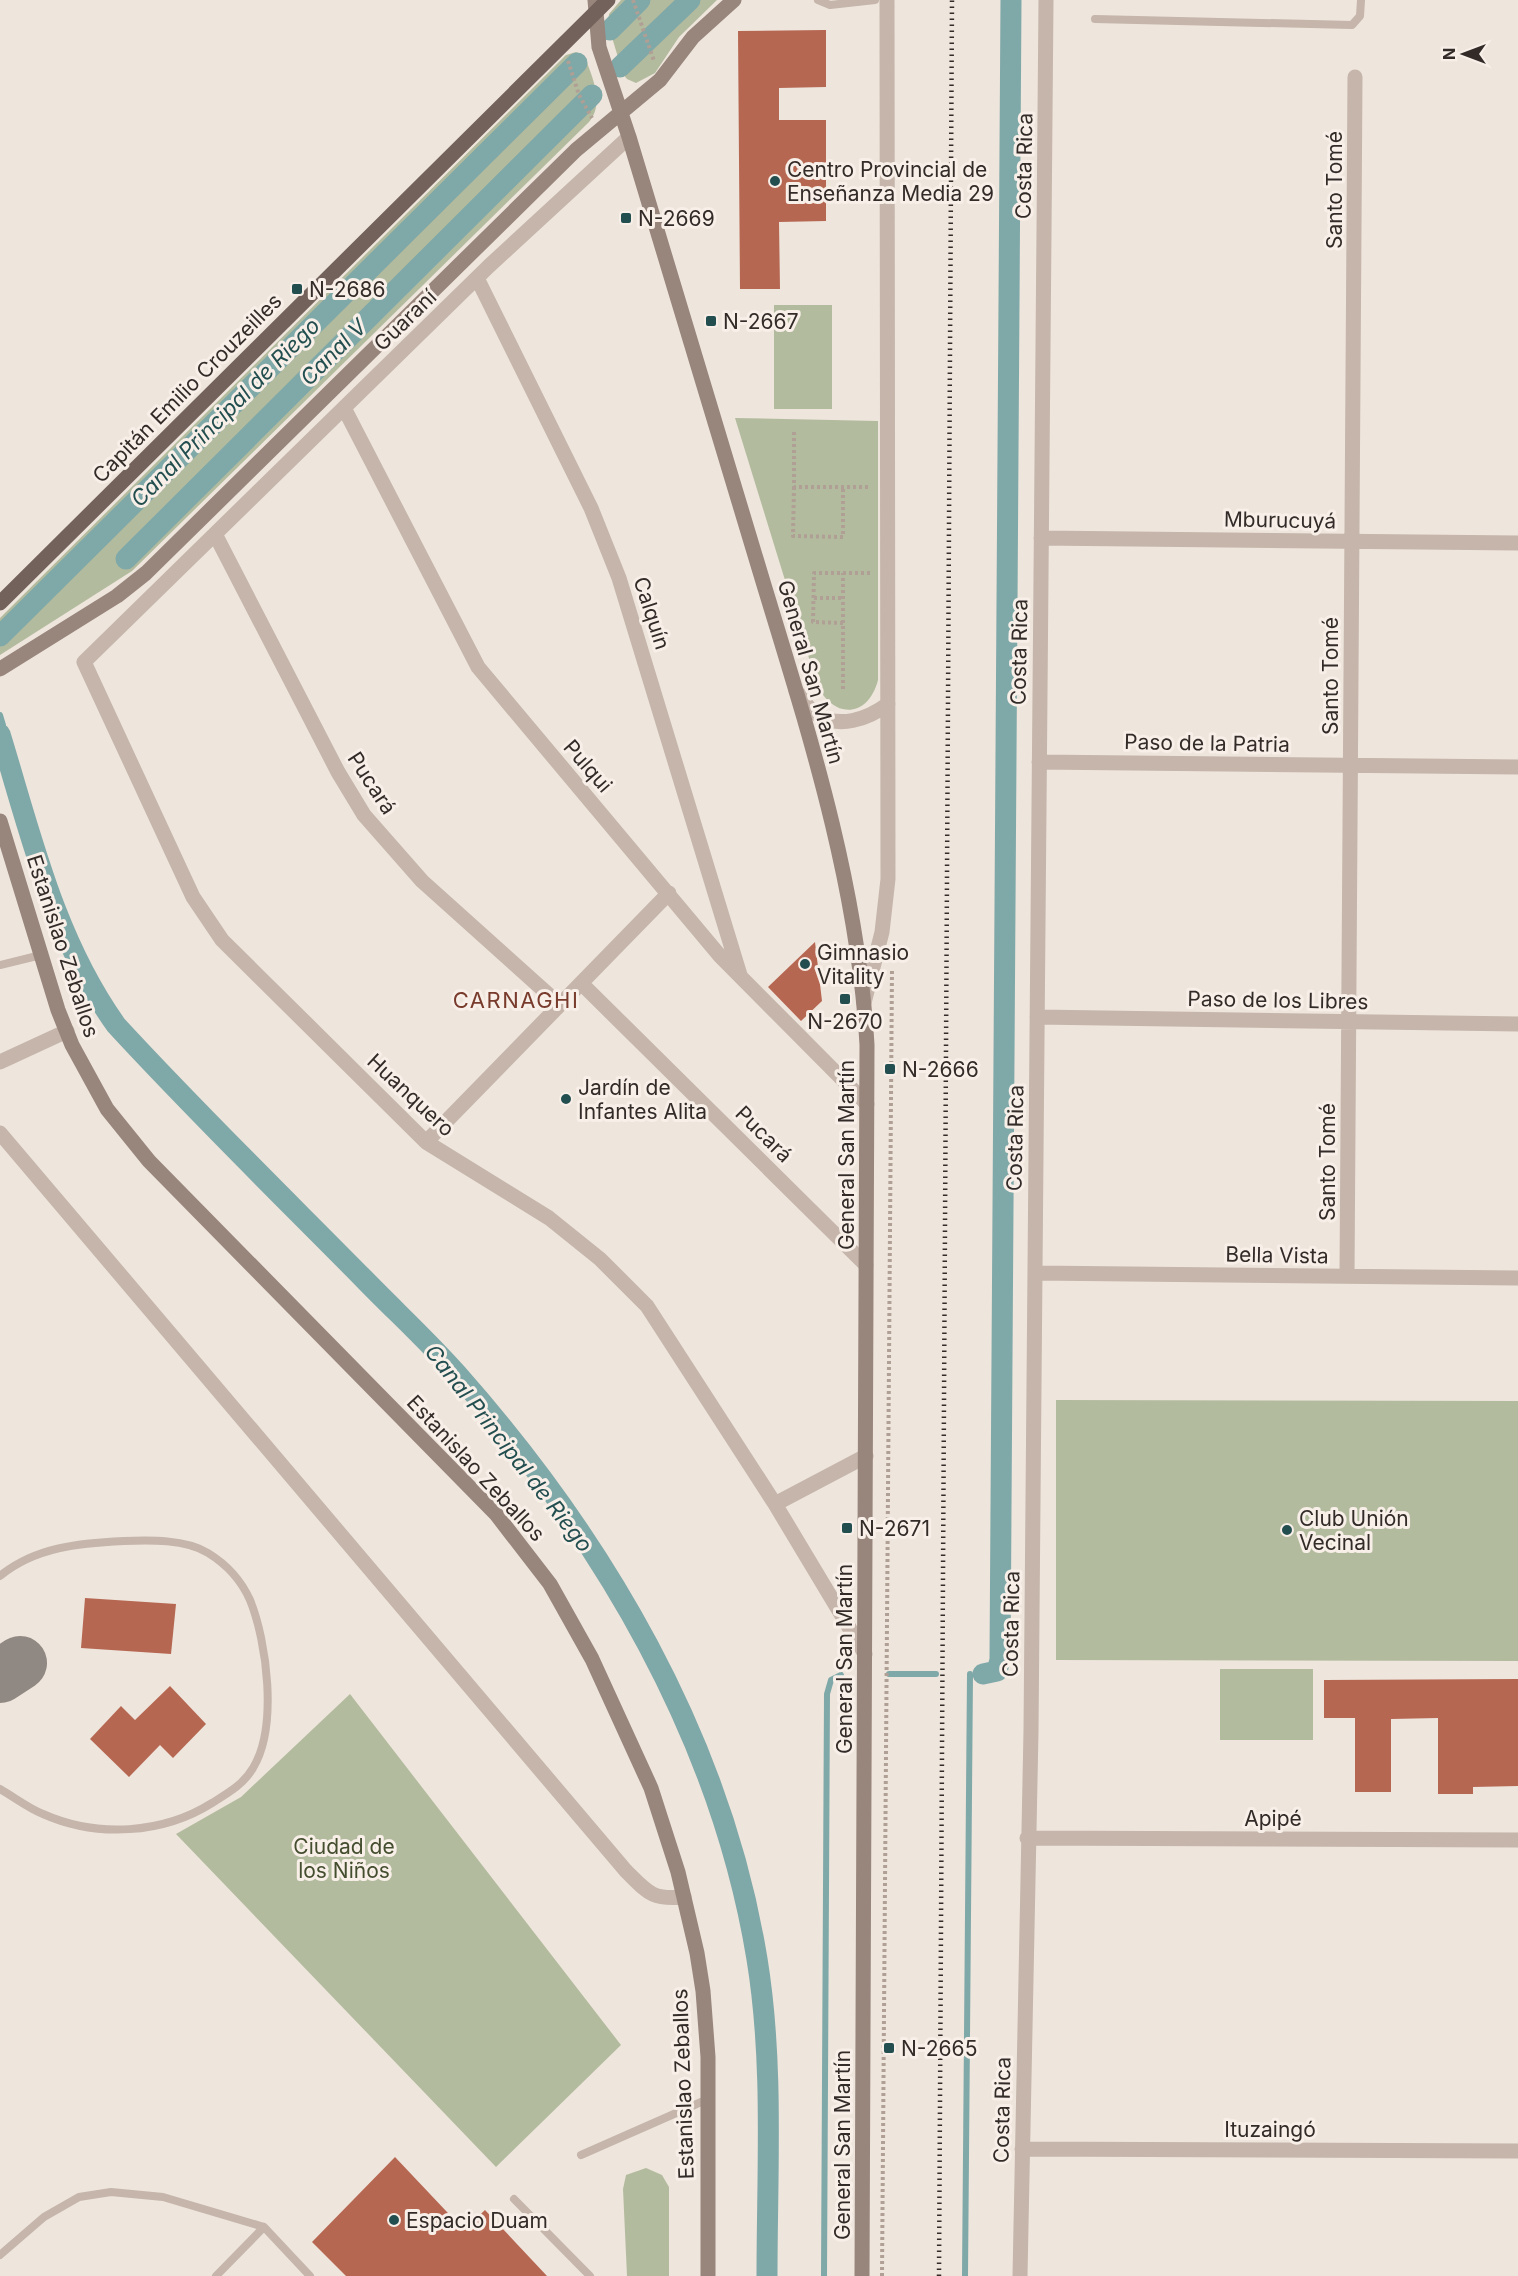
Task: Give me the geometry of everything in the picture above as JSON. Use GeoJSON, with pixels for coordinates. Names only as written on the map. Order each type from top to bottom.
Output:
{"type":"FeatureCollection","features":[{"type":"Feature","properties":{"kind":"main road","name":"Capitán Emilio Crouzeilles"},"geometry":{"type":"LineString","coordinates":[[0,603],[594,7],[608,0]]}},
{"type":"Feature","properties":{"kind":"street"},"geometry":{"type":"LineString","coordinates":[[0,669],[117,596],[146,573],[567,159],[660,80],[693,37],[734,0]]}},
{"type":"Feature","properties":{"kind":"street"},"geometry":{"type":"LineString","coordinates":[[864,1003],[886,904],[887,0]]}},
{"type":"Feature","properties":{"kind":"street","name":"Costa Rica"},"geometry":{"type":"LineString","coordinates":[[1020,2276],[1027,1838],[1031,1731],[1046,0]]}},
{"type":"Feature","properties":{"kind":"street","name":"General San Martín"},"geometry":{"type":"LineString","coordinates":[[594,7],[599,46],[629,137],[796,691],[845,875],[856,930],[864,1003],[867,1104],[862,2276]]}},
{"type":"Feature","properties":{"kind":"street","name":"Santo Tomé"},"geometry":{"type":"LineString","coordinates":[[1347,1276],[1355,77]]}},
{"type":"Feature","properties":{"kind":"street","name":"Guaraní"},"geometry":{"type":"LineString","coordinates":[[84,662],[477,278],[629,137]]}},
{"type":"Feature","properties":{"kind":"street","name":"Calquín"},"geometry":{"type":"LineString","coordinates":[[477,278],[591,508],[619,578],[741,979]]}},
{"type":"Feature","properties":{"kind":"street","name":"Pulqui"},"geometry":{"type":"LineString","coordinates":[[344,408],[478,667],[741,979],[867,1104]]}},
{"type":"Feature","properties":{"kind":"street","name":"Pucará"},"geometry":{"type":"LineString","coordinates":[[216,534],[338,772],[364,815],[422,881],[560,1004]]}},
{"type":"Feature","properties":{"kind":"street","name":"Mburucuyá"},"geometry":{"type":"LineString","coordinates":[[1041,538],[1518,543]]}},
{"type":"Feature","properties":{"kind":"street","name":"Huanquero"},"geometry":{"type":"LineString","coordinates":[[84,662],[193,897],[207,921],[238,957],[426,1142],[549,1218],[600,1259],[626,1284],[663,1328],[775,1504],[865,1654]]}},
{"type":"Feature","properties":{"kind":"street"},"geometry":{"type":"LineString","coordinates":[[796,691],[816,714],[840,721],[864,718],[888,704]]}},
{"type":"Feature","properties":{"kind":"street","name":"Paso de la Patria"},"geometry":{"type":"LineString","coordinates":[[1039,762],[1518,767]]}},
{"type":"Feature","properties":{"kind":"street","name":"Estanislao Zeballos"},"geometry":{"type":"LineString","coordinates":[[0,821],[67,1031],[88,1078],[107,1109],[149,1161],[496,1514],[550,1584],[592,1659],[635,1752],[666,1831],[684,1897],[703,1991],[708,2099],[708,2276]]}},
{"type":"Feature","properties":{"kind":"street"},"geometry":{"type":"LineString","coordinates":[[426,1142],[669,893]]}},
{"type":"Feature","properties":{"kind":"street","name":"Pucará"},"geometry":{"type":"LineString","coordinates":[[581,983],[866,1265]]}},
{"type":"Feature","properties":{"kind":"street","name":"Paso de los Libres"},"geometry":{"type":"LineString","coordinates":[[1037,1017],[1518,1024]]}},
{"type":"Feature","properties":{"kind":"street"},"geometry":{"type":"LineString","coordinates":[[0,1062],[67,1031]]}},
{"type":"Feature","properties":{"kind":"street"},"geometry":{"type":"LineString","coordinates":[[0,1133],[626,1871],[649,1894],[663,1899],[684,1897]]}},
{"type":"Feature","properties":{"kind":"street","name":"Bella Vista"},"geometry":{"type":"LineString","coordinates":[[1035,1273],[1518,1278]]}},
{"type":"Feature","properties":{"kind":"street"},"geometry":{"type":"LineString","coordinates":[[775,1504],[866,1456]]}},
{"type":"Feature","properties":{"kind":"street","name":"Apipé"},"geometry":{"type":"LineString","coordinates":[[1027,1838],[1518,1840]]}},
{"type":"Feature","properties":{"kind":"street","name":"Ituzaingó"},"geometry":{"type":"LineString","coordinates":[[1022,2149],[1518,2151]]}},
{"type":"Feature","properties":{"kind":"lane"},"geometry":{"type":"LineString","coordinates":[[818,0],[830,5],[875,0]]}},
{"type":"Feature","properties":{"kind":"lane"},"geometry":{"type":"LineString","coordinates":[[1095,19],[1352,25],[1360,16],[1361,0]]}},
{"type":"Feature","properties":{"kind":"lane"},"geometry":{"type":"LineString","coordinates":[[0,965],[42,955]]}},
{"type":"Feature","properties":{"kind":"lane"},"geometry":{"type":"LineString","coordinates":[[0,1576],[9,1568],[48,1550],[94,1542],[174,1543],[205,1551],[234,1574],[249,1599],[264,1645],[267,1706],[263,1743],[254,1768],[237,1787],[198,1812],[168,1824],[139,1829],[108,1829],[75,1824],[43,1814],[0,1789]]}},
{"type":"Feature","properties":{"kind":"lane"},"geometry":{"type":"LineString","coordinates":[[581,2155],[708,2099]]}},
{"type":"Feature","properties":{"kind":"lane"},"geometry":{"type":"LineString","coordinates":[[0,2255],[44,2217],[79,2196],[111,2192],[163,2197],[264,2227],[310,2276]]}},
{"type":"Feature","properties":{"kind":"lane"},"geometry":{"type":"LineString","coordinates":[[514,2199],[590,2276]]}},
{"type":"Feature","properties":{"kind":"lane"},"geometry":{"type":"LineString","coordinates":[[216,2276],[264,2227]]}},
{"type":"Feature","properties":{"kind":"path"},"geometry":{"type":"LineString","coordinates":[[633,1],[654,60]]}},
{"type":"Feature","properties":{"kind":"path"},"geometry":{"type":"LineString","coordinates":[[568,62],[579,95],[588,112]]}},
{"type":"Feature","properties":{"kind":"path"},"geometry":{"type":"LineString","coordinates":[[794,432],[793,536],[843,537],[843,487]]}},
{"type":"Feature","properties":{"kind":"path"},"geometry":{"type":"LineString","coordinates":[[794,487],[871,487]]}},
{"type":"Feature","properties":{"kind":"path"},"geometry":{"type":"LineString","coordinates":[[843,623],[813,622],[814,573],[870,573]]}},
{"type":"Feature","properties":{"kind":"path"},"geometry":{"type":"LineString","coordinates":[[843,573],[843,689]]}},
{"type":"Feature","properties":{"kind":"path"},"geometry":{"type":"LineString","coordinates":[[813,598],[843,598]]}},
{"type":"Feature","properties":{"kind":"path"},"geometry":{"type":"LineString","coordinates":[[882,2276],[892,964]]}},
{"type":"Feature","properties":{"kind":"green space"},"geometry":{"type":"Polygon","coordinates":[[[621,0],[717,0],[679,37],[655,73],[636,83],[627,79],[623,74],[608,24],[609,14],[621,0]]]}},
{"type":"Feature","properties":{"kind":"green space"},"geometry":{"type":"Polygon","coordinates":[[[576,52],[585,57],[596,90],[596,107],[589,122],[132,571],[0,655],[0,618],[566,55],[576,52]]]}},
{"type":"Feature","properties":{"kind":"green space"},"geometry":{"type":"Polygon","coordinates":[[[774,305],[832,305],[832,409],[774,409],[774,305]]]}},
{"type":"Feature","properties":{"kind":"green space"},"geometry":{"type":"Polygon","coordinates":[[[735,418],[878,421],[878,680],[873,693],[858,708],[849,710],[831,704],[817,684],[735,418]]]}},
{"type":"Feature","properties":{"kind":"green space","name":"Club Unión Vecinal"},"geometry":{"type":"Polygon","coordinates":[[[1056,1400],[1518,1401],[1518,1661],[1056,1660],[1056,1400]]]}},
{"type":"Feature","properties":{"kind":"green space"},"geometry":{"type":"Polygon","coordinates":[[[1220,1669],[1313,1669],[1313,1740],[1220,1740],[1220,1669]]]}},
{"type":"Feature","properties":{"kind":"green space","name":"Ciudad de los Niños"},"geometry":{"type":"Polygon","coordinates":[[[350,1694],[621,2045],[496,2167],[176,1834],[241,1797],[350,1694]]]}},
{"type":"Feature","properties":{"kind":"green space"},"geometry":{"type":"Polygon","coordinates":[[[646,2168],[662,2175],[669,2187],[669,2276],[627,2276],[623,2189],[626,2175],[646,2168]]]}},
{"type":"Feature","properties":{"kind":"building"},"geometry":{"type":"Polygon","coordinates":[[[826,30],[826,87],[779,88],[779,120],[826,120],[826,221],[779,222],[780,289],[740,289],[738,31],[826,30]]]}},
{"type":"Feature","properties":{"kind":"building","name":"Gimnasio Vitality"},"geometry":{"type":"Polygon","coordinates":[[[815,942],[822,1001],[801,1021],[768,987],[815,942]]]}},
{"type":"Feature","properties":{"kind":"building"},"geometry":{"type":"Polygon","coordinates":[[[85,1598],[176,1604],[171,1654],[81,1648],[85,1598]]]}},
{"type":"Feature","properties":{"kind":"building"},"geometry":{"type":"Polygon","coordinates":[[[1518,1679],[1518,1786],[1473,1787],[1473,1794],[1438,1794],[1438,1718],[1391,1719],[1391,1792],[1355,1792],[1355,1718],[1324,1718],[1324,1680],[1518,1679]]]}},
{"type":"Feature","properties":{"kind":"building"},"geometry":{"type":"Polygon","coordinates":[[[170,1686],[206,1724],[173,1758],[160,1745],[129,1777],[90,1739],[121,1706],[135,1720],[170,1686]]]}},
{"type":"Feature","properties":{"kind":"building","name":"Espacio Duam"},"geometry":{"type":"Polygon","coordinates":[[[395,2157],[464,2230],[485,2210],[547,2276],[346,2276],[312,2242],[395,2157]]]}},
{"type":"Feature","properties":{"kind":"waterway","name":"Canal Principal de Riego"},"geometry":{"type":"LineString","coordinates":[[610,30],[640,0]]}},
{"type":"Feature","properties":{"kind":"waterway","name":"Canal V"},"geometry":{"type":"LineString","coordinates":[[620,67],[690,0]]}},
{"type":"Feature","properties":{"kind":"waterway"},"geometry":{"type":"LineString","coordinates":[[983,1674],[997,1671],[1000,1660],[1011,0]]}},
{"type":"Feature","properties":{"kind":"waterway","name":"Canal Principal de Riego"},"geometry":{"type":"LineString","coordinates":[[0,636],[577,63]]}},
{"type":"Feature","properties":{"kind":"waterway","name":"Canal V"},"geometry":{"type":"LineString","coordinates":[[126,559],[592,95]]}},
{"type":"Feature","properties":{"kind":"waterway","name":"Canal Principal de Riego"},"geometry":{"type":"LineString","coordinates":[[0,715],[3,725],[0,732]]}},
{"type":"Feature","properties":{"kind":"waterway","name":"Canal Principal de Riego"},"geometry":{"type":"LineString","coordinates":[[0,734],[34,848],[60,921],[94,992],[116,1025],[423,1338],[510,1437],[560,1504],[607,1573],[648,1646],[685,1720],[715,1798],[740,1877],[757,1959],[768,2077],[767,2276]]}},
{"type":"Feature","properties":{"kind":"waterway"},"geometry":{"type":"LineString","coordinates":[[889,1674],[936,1674]]}},
{"type":"Feature","properties":{"kind":"waterway"},"geometry":{"type":"LineString","coordinates":[[965,2276],[970,1674]]}},
{"type":"Feature","properties":{"kind":"waterway"},"geometry":{"type":"LineString","coordinates":[[824,2276],[827,1694],[831,1680],[841,1675]]}},
{"type":"Feature","properties":{"kind":"taxiway"},"geometry":{"type":"LineString","coordinates":[[0,1676],[20,1663]]}},
{"type":"Feature","properties":{"kind":"railway"},"geometry":{"type":"LineString","coordinates":[[939,2276],[952,0]]}},
{"type":"Feature","properties":{"kind":"place","name":"Centro Provincial de Enseñanza Media 29"},"geometry":{"type":"Point","coordinates":[775,181]}},
{"type":"Feature","properties":{"kind":"place","name":"N-2669"},"geometry":{"type":"Point","coordinates":[626,218]}},
{"type":"Feature","properties":{"kind":"place","name":"N-2686"},"geometry":{"type":"Point","coordinates":[297,289]}},
{"type":"Feature","properties":{"kind":"place","name":"N-2667"},"geometry":{"type":"Point","coordinates":[711,321]}},
{"type":"Feature","properties":{"kind":"place","name":"Gimnasio Vitality"},"geometry":{"type":"Point","coordinates":[805,964]}},
{"type":"Feature","properties":{"kind":"place","name":"N-2670"},"geometry":{"type":"Point","coordinates":[845,999]}},
{"type":"Feature","properties":{"kind":"place","name":"N-2666"},"geometry":{"type":"Point","coordinates":[890,1069]}},
{"type":"Feature","properties":{"kind":"place","name":"Jardín de Infantes Alita"},"geometry":{"type":"Point","coordinates":[566,1099]}},
{"type":"Feature","properties":{"kind":"place","name":"N-2671"},"geometry":{"type":"Point","coordinates":[847,1528]}},
{"type":"Feature","properties":{"kind":"place","name":"Club Unión Vecinal"},"geometry":{"type":"Point","coordinates":[1287,1530]}},
{"type":"Feature","properties":{"kind":"place","name":"N-2665"},"geometry":{"type":"Point","coordinates":[889,2048]}},
{"type":"Feature","properties":{"kind":"place","name":"Espacio Duam"},"geometry":{"type":"Point","coordinates":[394,2220]}},
{"type":"Feature","properties":{"kind":"district","name":"CARNAGHI"},"geometry":{"type":"Point","coordinates":[516,1000]}}]}
